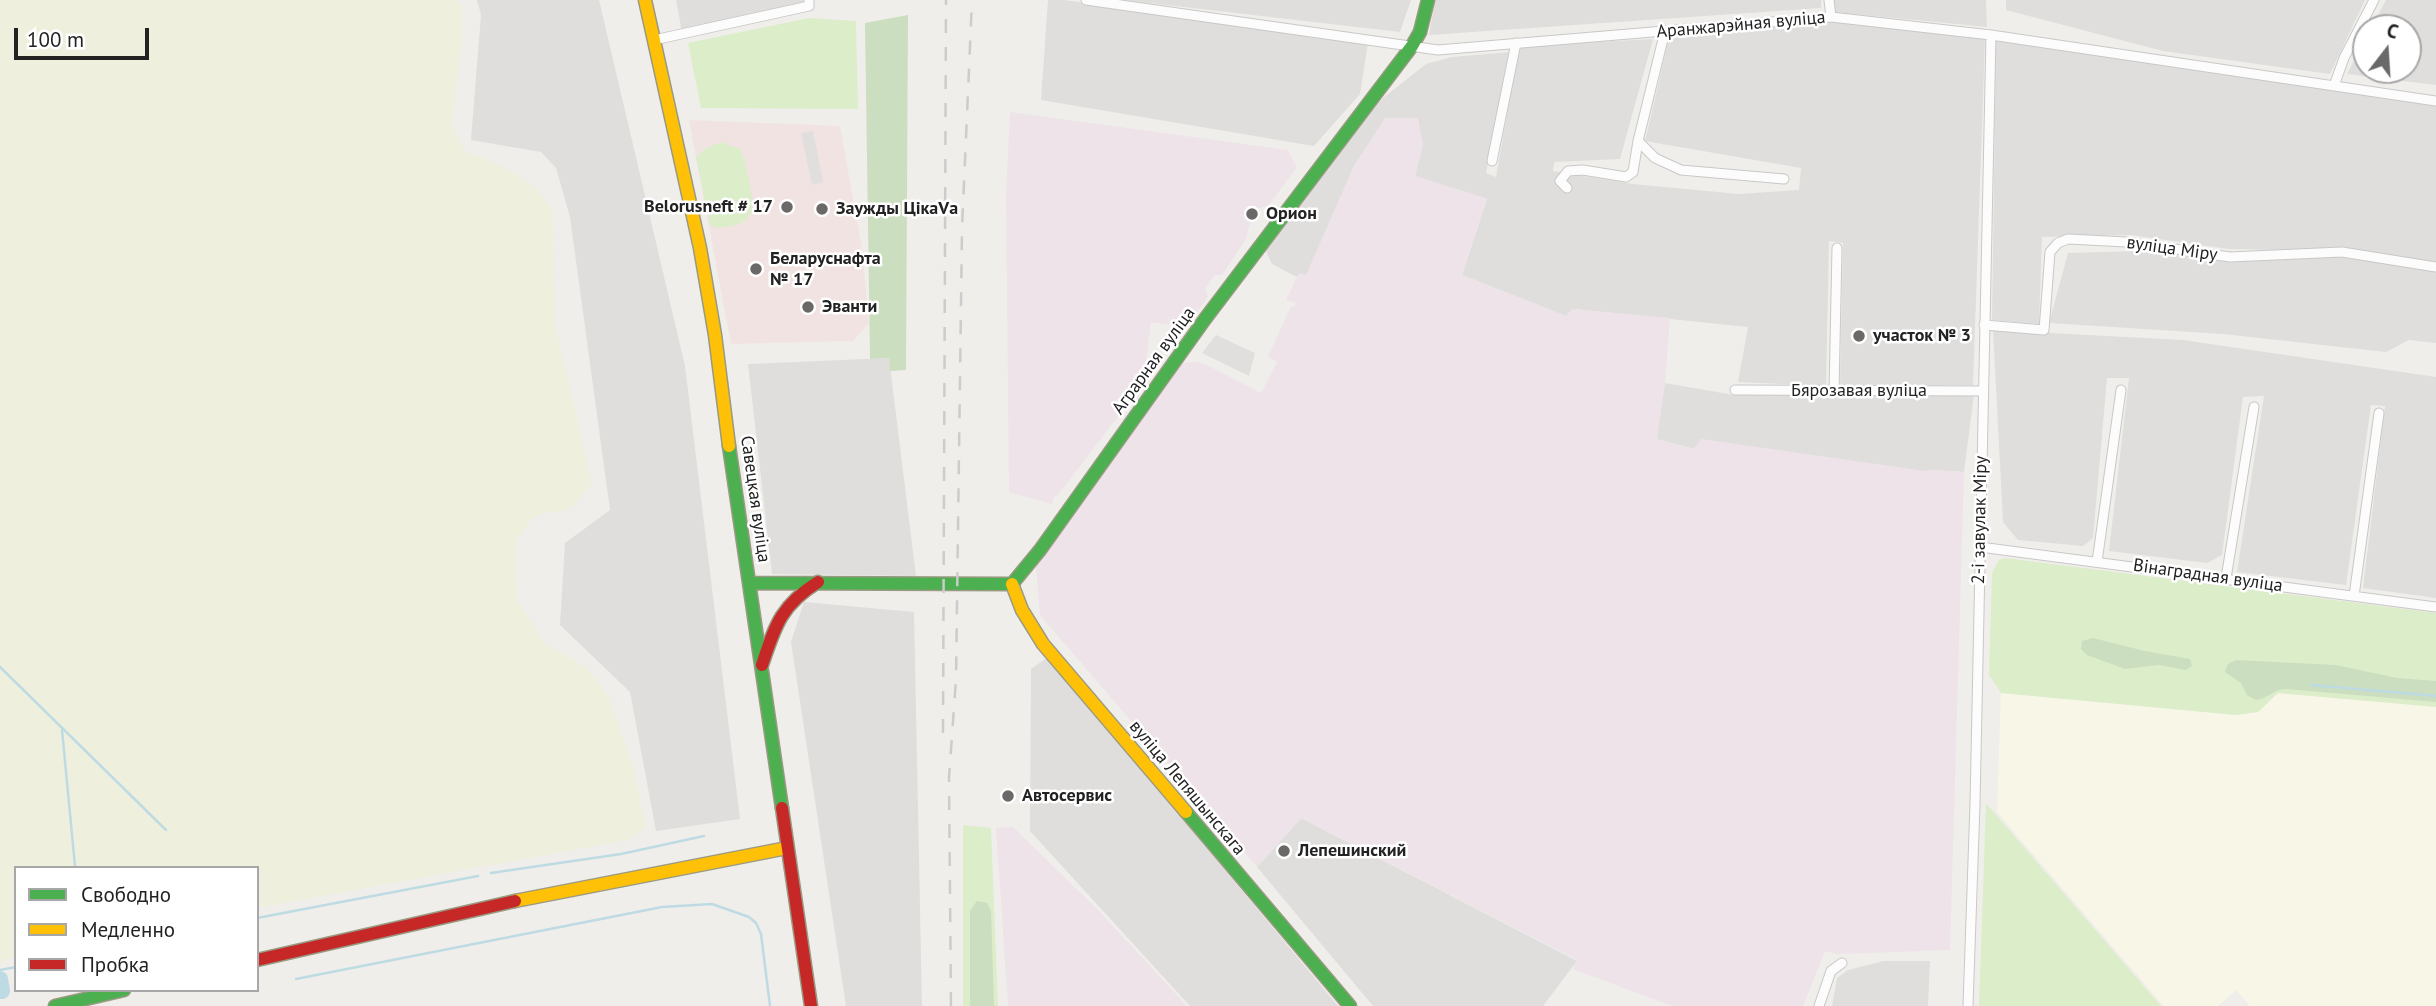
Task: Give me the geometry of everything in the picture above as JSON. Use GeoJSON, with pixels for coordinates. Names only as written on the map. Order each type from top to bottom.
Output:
{"type":"FeatureCollection","features":[{"type":"Feature","properties":{"kind":"main road","name":"Савецкая вуліца"},"geometry":{"type":"LineString","coordinates":[[645,0],[702,260],[715,335],[811,1006]]}},
{"type":"Feature","properties":{"kind":"main road","name":"Аграрная вуліца"},"geometry":{"type":"LineString","coordinates":[[1012,584],[1040,550],[1290,205],[1412,46],[1428,0]]}},
{"type":"Feature","properties":{"kind":"main road"},"geometry":{"type":"LineString","coordinates":[[750,583],[821,580],[1012,584]]}},
{"type":"Feature","properties":{"kind":"main road"},"geometry":{"type":"LineString","coordinates":[[762,665],[777,621],[786,605],[798,593],[821,580]]}},
{"type":"Feature","properties":{"kind":"main road","name":"вуліца Лепяшынскага"},"geometry":{"type":"LineString","coordinates":[[1012,584],[1021,610],[1043,644],[1350,1006]]}},
{"type":"Feature","properties":{"kind":"main road"},"geometry":{"type":"LineString","coordinates":[[259,960],[529,898],[787,848]]}},
{"type":"Feature","properties":{"kind":"main road"},"geometry":{"type":"LineString","coordinates":[[55,1006],[115,992]]}},
{"type":"Feature","properties":{"kind":"street"},"geometry":{"type":"LineString","coordinates":[[654,40],[809,6],[809,0]]}},
{"type":"Feature","properties":{"kind":"street","name":"Аранжарэйная вуліца"},"geometry":{"type":"LineString","coordinates":[[1086,0],[1438,50],[1831,18],[1991,35],[2436,101]]}},
{"type":"Feature","properties":{"kind":"street"},"geometry":{"type":"LineString","coordinates":[[1829,0],[1831,18]]}},
{"type":"Feature","properties":{"kind":"street"},"geometry":{"type":"LineString","coordinates":[[2334,86],[2344,58],[2374,0]]}},
{"type":"Feature","properties":{"kind":"street"},"geometry":{"type":"LineString","coordinates":[[1567,188],[1560,181],[1568,171],[1583,170],[1626,177],[1633,172],[1665,31]]}},
{"type":"Feature","properties":{"kind":"street","name":"2-і завулак Міру"},"geometry":{"type":"LineString","coordinates":[[1968,1006],[1991,35]]}},
{"type":"Feature","properties":{"kind":"street"},"geometry":{"type":"LineString","coordinates":[[1492,161],[1516,43]]}},
{"type":"Feature","properties":{"kind":"street"},"geometry":{"type":"LineString","coordinates":[[1638,142],[1655,158],[1681,170],[1784,179]]}},
{"type":"Feature","properties":{"kind":"street","name":"вуліца Міру"},"geometry":{"type":"LineString","coordinates":[[1984,325],[2044,330],[2050,252],[2058,243],[2068,239],[2126,242],[2230,257],[2342,253],[2436,267]]}},
{"type":"Feature","properties":{"kind":"street"},"geometry":{"type":"LineString","coordinates":[[1834,392],[1837,248]]}},
{"type":"Feature","properties":{"kind":"street","name":"Бярозавая вуліца"},"geometry":{"type":"LineString","coordinates":[[1735,390],[1982,391]]}},
{"type":"Feature","properties":{"kind":"street"},"geometry":{"type":"LineString","coordinates":[[2097,562],[2120,390]]}},
{"type":"Feature","properties":{"kind":"street"},"geometry":{"type":"LineString","coordinates":[[2226,578],[2254,407]]}},
{"type":"Feature","properties":{"kind":"street"},"geometry":{"type":"LineString","coordinates":[[2354,596],[2379,412]]}},
{"type":"Feature","properties":{"kind":"street","name":"Вінаградная вуліца"},"geometry":{"type":"LineString","coordinates":[[1980,547],[2436,607]]}},
{"type":"Feature","properties":{"kind":"street"},"geometry":{"type":"LineString","coordinates":[[1819,1006],[1830,971],[1842,962]]}},
{"type":"Feature","properties":{"kind":"shaded area"},"geometry":{"type":"Polygon","coordinates":[[[0,0],[457,0],[462,6],[462,43],[452,124],[464,150],[506,168],[540,192],[553,211],[555,323],[592,484],[570,509],[535,515],[516,541],[517,600],[545,644],[586,667],[609,697],[634,769],[646,828],[628,840],[259,908],[259,866],[14,866],[14,957],[7,958],[0,965],[0,0]]]}},
{"type":"Feature","properties":{"kind":"shaded area"},"geometry":{"type":"Polygon","coordinates":[[[477,0],[599,0],[685,366],[740,819],[656,831],[630,692],[560,625],[565,543],[610,510],[570,217],[556,168],[541,152],[471,140],[481,15],[477,0]]]}},
{"type":"Feature","properties":{"kind":"shaded area"},"geometry":{"type":"Polygon","coordinates":[[[676,0],[805,0],[805,5],[682,32],[676,0]]]}},
{"type":"Feature","properties":{"kind":"shaded area"},"geometry":{"type":"Polygon","coordinates":[[[1048,0],[1064,0],[1368,43],[1360,94],[1314,146],[1041,100],[1048,0]]]}},
{"type":"Feature","properties":{"kind":"shaded area"},"geometry":{"type":"Polygon","coordinates":[[[1123,0],[1411,0],[1400,32],[1123,0]]]}},
{"type":"Feature","properties":{"kind":"shaded area"},"geometry":{"type":"Polygon","coordinates":[[[1435,0],[1821,0],[1821,8],[1429,35],[1435,0]]]}},
{"type":"Feature","properties":{"kind":"shaded area"},"geometry":{"type":"Polygon","coordinates":[[[1834,0],[1986,0],[1987,27],[1834,12],[1834,0]]]}},
{"type":"Feature","properties":{"kind":"shaded area"},"geometry":{"type":"Polygon","coordinates":[[[2006,0],[2365,0],[2358,14],[2352,14],[2352,27],[2330,74],[2163,51],[2006,10],[2006,0]]]}},
{"type":"Feature","properties":{"kind":"shaded area"},"geometry":{"type":"Polygon","coordinates":[[[2386,0],[2436,0],[2436,85],[2422,83],[2422,14],[2378,14],[2386,0]]]}},
{"type":"Feature","properties":{"kind":"shaded area"},"geometry":{"type":"Polygon","coordinates":[[[1831,21],[1985,38],[1973,385],[1840,386],[1843,243],[1829,241],[1826,386],[1738,382],[1748,327],[1573,309],[1566,316],[1462,275],[1487,199],[1415,176],[1423,144],[1355,164],[1306,276],[1297,277],[1272,264],[1265,249],[1344,143],[1383,98],[1426,64],[1452,57],[1511,52],[1486,173],[1496,177],[1519,46],[1653,39],[1620,159],[1554,162],[1553,171],[1633,184],[1738,194],[1799,190],[1801,168],[1645,141],[1670,34],[1831,21]]]}},
{"type":"Feature","properties":{"kind":"shaded area"},"geometry":{"type":"Polygon","coordinates":[[[1996,41],[2436,103],[2436,264],[2343,251],[2229,249],[2131,235],[2042,237],[2039,324],[1992,320],[1996,41]]]}},
{"type":"Feature","properties":{"kind":"shaded area"},"geometry":{"type":"Polygon","coordinates":[[[1010,112],[1288,150],[1297,167],[1268,206],[1251,206],[1247,219],[1254,222],[1250,223],[1246,239],[1222,275],[1215,275],[1205,289],[1208,296],[1187,327],[1151,322],[1145,371],[1132,398],[1058,495],[1055,495],[1052,504],[1009,492],[1006,196],[1010,112]]]}},
{"type":"Feature","properties":{"kind":"shaded area"},"geometry":{"type":"Polygon","coordinates":[[[1385,118],[1418,118],[1423,144],[1415,176],[1487,199],[1462,275],[1566,316],[1573,309],[1670,318],[1657,439],[1694,449],[1701,439],[1925,471],[1964,472],[1950,950],[1837,954],[1825,951],[1803,1006],[1672,1006],[1573,969],[1577,960],[1301,818],[1257,867],[1040,615],[1036,567],[1182,363],[1205,364],[1261,393],[1277,362],[1268,357],[1291,306],[1294,307],[1295,303],[1286,300],[1299,273],[1306,275],[1355,164],[1385,118]]]}},
{"type":"Feature","properties":{"kind":"shaded area"},"geometry":{"type":"Polygon","coordinates":[[[689,120],[840,126],[862,249],[869,323],[853,341],[731,344],[689,120]]]}},
{"type":"Feature","properties":{"kind":"shaded area"},"geometry":{"type":"Polygon","coordinates":[[[813,131],[823,182],[812,185],[801,133],[813,131]]]}},
{"type":"Feature","properties":{"kind":"shaded area"},"geometry":{"type":"Polygon","coordinates":[[[2137,251],[2231,261],[2342,256],[2436,271],[2436,343],[2409,340],[2386,352],[2223,334],[2049,323],[2068,253],[2137,251]]]}},
{"type":"Feature","properties":{"kind":"shaded area"},"geometry":{"type":"Polygon","coordinates":[[[1993,330],[2183,340],[2436,377],[2436,598],[2363,588],[2385,406],[2371,405],[2346,585],[2237,572],[2264,396],[2243,397],[2222,555],[2207,563],[2109,551],[2129,378],[2107,378],[2093,538],[2083,546],[2018,540],[2003,522],[1993,330]]]}},
{"type":"Feature","properties":{"kind":"shaded area"},"geometry":{"type":"Polygon","coordinates":[[[1216,335],[1255,353],[1249,376],[1202,353],[1216,335]]]}},
{"type":"Feature","properties":{"kind":"shaded area"},"geometry":{"type":"Polygon","coordinates":[[[889,358],[916,576],[772,574],[748,364],[889,358]]]}},
{"type":"Feature","properties":{"kind":"shaded area"},"geometry":{"type":"Polygon","coordinates":[[[1665,383],[1734,395],[1974,394],[1964,472],[1925,471],[1698,446],[1695,449],[1656,439],[1665,383]]]}},
{"type":"Feature","properties":{"kind":"shaded area"},"geometry":{"type":"Polygon","coordinates":[[[804,602],[914,612],[922,1006],[846,1006],[791,642],[804,602]]]}},
{"type":"Feature","properties":{"kind":"shaded area"},"geometry":{"type":"Polygon","coordinates":[[[1048,657],[1338,1006],[1190,1006],[1030,831],[1031,669],[1048,657]]]}},
{"type":"Feature","properties":{"kind":"shaded area"},"geometry":{"type":"Polygon","coordinates":[[[2001,693],[2236,715],[2258,712],[2278,693],[2436,707],[2436,1006],[2250,1006],[2236,990],[2218,1006],[2164,1006],[1997,812],[2001,693]]]}},
{"type":"Feature","properties":{"kind":"shaded area"},"geometry":{"type":"Polygon","coordinates":[[[1301,818],[1577,961],[1543,1006],[1373,1006],[1257,867],[1301,818]]]}},
{"type":"Feature","properties":{"kind":"shaded area"},"geometry":{"type":"Polygon","coordinates":[[[1013,827],[1099,911],[1187,1006],[1008,1006],[996,828],[1013,827]]]}},
{"type":"Feature","properties":{"kind":"shaded area"},"geometry":{"type":"Polygon","coordinates":[[[1884,961],[1930,961],[1928,1006],[1832,1006],[1837,978],[1848,970],[1884,961]]]}},
{"type":"Feature","properties":{"kind":"green space"},"geometry":{"type":"Polygon","coordinates":[[[908,15],[906,370],[890,371],[889,358],[870,359],[865,23],[908,15]]]}},
{"type":"Feature","properties":{"kind":"green space"},"geometry":{"type":"Polygon","coordinates":[[[809,18],[856,21],[858,109],[701,108],[688,43],[809,18]]]}},
{"type":"Feature","properties":{"kind":"green space"},"geometry":{"type":"Polygon","coordinates":[[[718,143],[740,149],[747,169],[752,202],[745,221],[717,228],[710,224],[696,157],[718,143]]]}},
{"type":"Feature","properties":{"kind":"green space"},"geometry":{"type":"Polygon","coordinates":[[[2005,558],[2436,613],[2436,707],[2278,693],[2258,712],[2236,715],[2001,693],[1989,675],[1992,573],[1999,560],[2005,558]]]}},
{"type":"Feature","properties":{"kind":"green space"},"geometry":{"type":"Polygon","coordinates":[[[2093,638],[2190,659],[2192,666],[2186,670],[2158,665],[2125,669],[2087,655],[2081,649],[2082,641],[2093,638]]]}},
{"type":"Feature","properties":{"kind":"green space"},"geometry":{"type":"Polygon","coordinates":[[[2236,660],[2336,665],[2397,678],[2436,681],[2436,702],[2286,689],[2256,700],[2247,695],[2241,683],[2225,672],[2228,664],[2236,660]]]}},
{"type":"Feature","properties":{"kind":"green space"},"geometry":{"type":"Polygon","coordinates":[[[1986,803],[2161,1006],[1979,1006],[1986,803]]]}},
{"type":"Feature","properties":{"kind":"green space"},"geometry":{"type":"Polygon","coordinates":[[[963,825],[991,828],[998,1006],[963,1006],[963,825]]]}},
{"type":"Feature","properties":{"kind":"green space"},"geometry":{"type":"Polygon","coordinates":[[[977,901],[987,903],[991,911],[994,1006],[970,1006],[970,911],[977,901]]]}},
{"type":"Feature","properties":{"kind":"waterway"},"geometry":{"type":"LineString","coordinates":[[0,667],[166,830]]}},
{"type":"Feature","properties":{"kind":"waterway"},"geometry":{"type":"LineString","coordinates":[[2311,685],[2436,696]]}},
{"type":"Feature","properties":{"kind":"waterway"},"geometry":{"type":"LineString","coordinates":[[62,730],[75,866]]}},
{"type":"Feature","properties":{"kind":"waterway"},"geometry":{"type":"LineString","coordinates":[[491,873],[621,854],[704,836]]}},
{"type":"Feature","properties":{"kind":"waterway"},"geometry":{"type":"LineString","coordinates":[[259,918],[478,876]]}},
{"type":"Feature","properties":{"kind":"waterway"},"geometry":{"type":"LineString","coordinates":[[296,979],[662,907],[712,904],[749,917],[756,923],[761,934],[770,1006]]}},
{"type":"Feature","properties":{"kind":"waterway"},"geometry":{"type":"LineString","coordinates":[[0,970],[14,967]]}},
{"type":"Feature","properties":{"kind":"waterway"},"geometry":{"type":"LineString","coordinates":[[0,979],[2,991]]}},
{"type":"Feature","properties":{"kind":"railway"},"geometry":{"type":"LineString","coordinates":[[943,733],[946,0]]}},
{"type":"Feature","properties":{"kind":"railway"},"geometry":{"type":"LineString","coordinates":[[951,1006],[949,778],[956,679],[962,229],[972,0]]}},
{"type":"Feature","properties":{"kind":"traffic: fast"},"geometry":{"type":"LineString","coordinates":[[1012,584],[1040,550],[1205,319],[1412,46],[1420,32],[1428,0]]}},
{"type":"Feature","properties":{"kind":"traffic: fast"},"geometry":{"type":"LineString","coordinates":[[729,446],[782,808]]}},
{"type":"Feature","properties":{"kind":"traffic: fast"},"geometry":{"type":"LineString","coordinates":[[750,583],[1012,584]]}},
{"type":"Feature","properties":{"kind":"traffic: fast"},"geometry":{"type":"LineString","coordinates":[[1186,812],[1350,1006]]}},
{"type":"Feature","properties":{"kind":"traffic: fast"},"geometry":{"type":"LineString","coordinates":[[55,1006],[115,992]]}},
{"type":"Feature","properties":{"kind":"traffic: slow"},"geometry":{"type":"LineString","coordinates":[[645,0],[700,248],[715,335],[729,446]]}},
{"type":"Feature","properties":{"kind":"traffic: slow"},"geometry":{"type":"LineString","coordinates":[[1012,584],[1022,610],[1043,644],[1186,812]]}},
{"type":"Feature","properties":{"kind":"traffic: slow"},"geometry":{"type":"LineString","coordinates":[[515,901],[787,848]]}},
{"type":"Feature","properties":{"kind":"traffic: jam"},"geometry":{"type":"LineString","coordinates":[[762,665],[771,639],[787,608],[818,582]]}},
{"type":"Feature","properties":{"kind":"traffic: jam"},"geometry":{"type":"LineString","coordinates":[[782,808],[811,1006]]}},
{"type":"Feature","properties":{"kind":"traffic: jam"},"geometry":{"type":"LineString","coordinates":[[259,960],[515,901]]}},
{"type":"Feature","properties":{"kind":"place","name":"Belorusneft # 17"},"geometry":{"type":"Point","coordinates":[787,207]}},
{"type":"Feature","properties":{"kind":"place","name":"Заужды ЦікаVа"},"geometry":{"type":"Point","coordinates":[822,209]}},
{"type":"Feature","properties":{"kind":"place","name":"Орион"},"geometry":{"type":"Point","coordinates":[1252,214]}},
{"type":"Feature","properties":{"kind":"place","name":"Беларуснафта № 17"},"geometry":{"type":"Point","coordinates":[756,269]}},
{"type":"Feature","properties":{"kind":"place","name":"Эванти"},"geometry":{"type":"Point","coordinates":[808,307]}},
{"type":"Feature","properties":{"kind":"place","name":"участок № 3"},"geometry":{"type":"Point","coordinates":[1859,336]}},
{"type":"Feature","properties":{"kind":"place","name":"Автосервис"},"geometry":{"type":"Point","coordinates":[1008,796]}},
{"type":"Feature","properties":{"kind":"place","name":"Лепешинский"},"geometry":{"type":"Point","coordinates":[1284,851]}}]}
